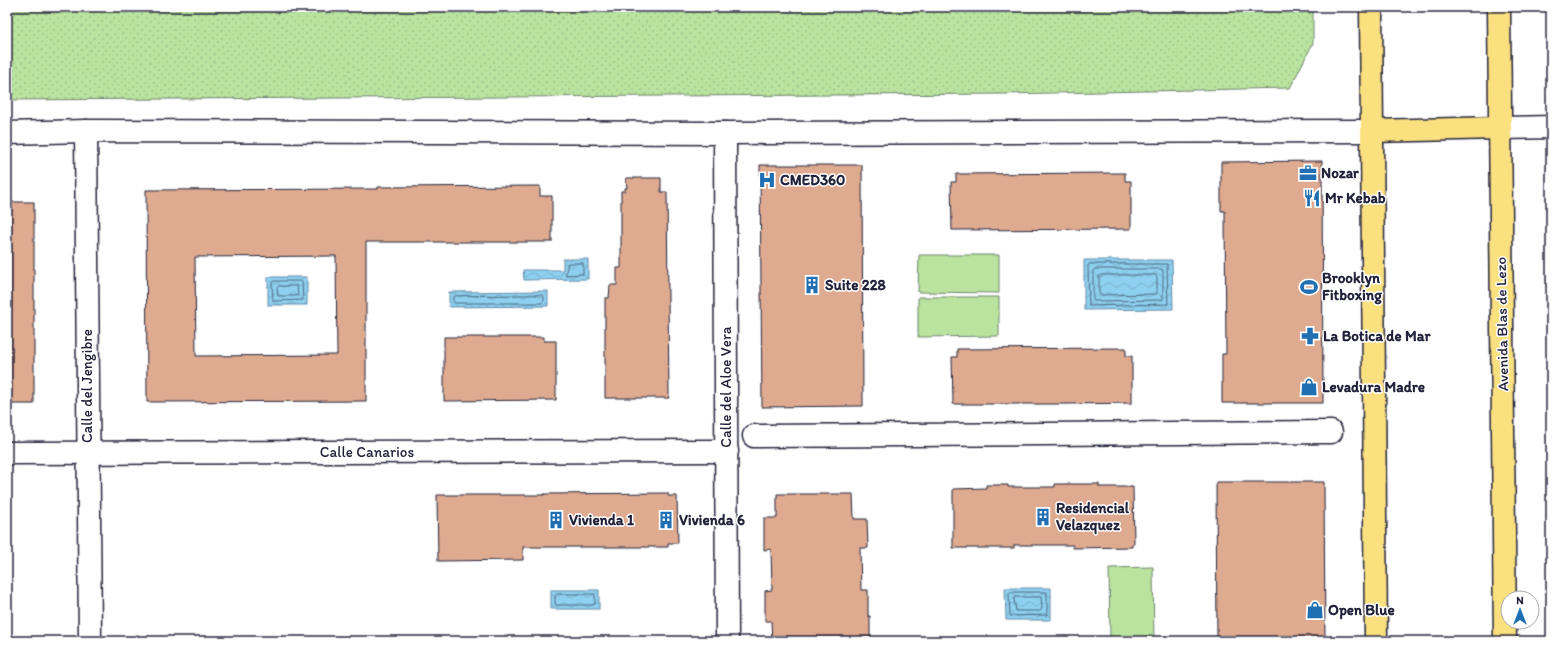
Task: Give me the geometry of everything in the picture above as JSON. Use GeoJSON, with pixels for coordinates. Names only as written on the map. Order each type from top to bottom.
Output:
{"type":"FeatureCollection","features":[{"type":"Feature","properties":{"kind":"main road"},"geometry":{"type":"LineString","coordinates":[[1371,7],[1376,641]]}},
{"type":"Feature","properties":{"kind":"main road","name":"Avenida Blas de Lezo"},"geometry":{"type":"LineString","coordinates":[[1499,7],[1505,641]]}},
{"type":"Feature","properties":{"kind":"main road"},"geometry":{"type":"LineString","coordinates":[[1372,131],[1500,128]]}},
{"type":"Feature","properties":{"kind":"street"},"geometry":{"type":"LineString","coordinates":[[1500,128],[1551,127]]}},
{"type":"Feature","properties":{"kind":"street"},"geometry":{"type":"LineString","coordinates":[[7,133],[86,131],[725,133],[1372,131]]}},
{"type":"Feature","properties":{"kind":"street","name":"Calle del Jengibre"},"geometry":{"type":"LineString","coordinates":[[86,131],[90,641]]}},
{"type":"Feature","properties":{"kind":"street","name":"Calle del Aloe Vera"},"geometry":{"type":"LineString","coordinates":[[725,133],[727,641]]}},
{"type":"Feature","properties":{"kind":"street"},"geometry":{"type":"LineString","coordinates":[[754,436],[1330,432]]}},
{"type":"Feature","properties":{"kind":"street","name":"Calle Canarios"},"geometry":{"type":"LineString","coordinates":[[7,453],[727,451]]}},
{"type":"Feature","properties":{"kind":"green space"},"geometry":{"type":"Polygon","coordinates":[[[7,7],[1313,7],[1313,43],[1290,88],[1005,94],[7,100],[7,7]]]}},
{"type":"Feature","properties":{"kind":"green space"},"geometry":{"type":"Polygon","coordinates":[[[919,255],[999,255],[999,293],[918,292],[919,255]]]}},
{"type":"Feature","properties":{"kind":"green space"},"geometry":{"type":"Polygon","coordinates":[[[918,297],[999,297],[999,336],[918,337],[918,297]]]}},
{"type":"Feature","properties":{"kind":"green space"},"geometry":{"type":"Polygon","coordinates":[[[1153,567],[1154,641],[1110,641],[1109,568],[1153,567]]]}},
{"type":"Feature","properties":{"kind":"water"},"geometry":{"type":"Polygon","coordinates":[[[563,259],[588,259],[588,279],[524,280],[523,270],[563,270],[563,259]]]}},
{"type":"Feature","properties":{"kind":"water"},"geometry":{"type":"Polygon","coordinates":[[[1084,260],[1172,260],[1173,309],[1084,310],[1084,260]]]}},
{"type":"Feature","properties":{"kind":"water"},"geometry":{"type":"Polygon","coordinates":[[[268,277],[307,277],[307,305],[268,305],[268,277]]]}},
{"type":"Feature","properties":{"kind":"water"},"geometry":{"type":"Polygon","coordinates":[[[548,291],[548,306],[449,307],[449,292],[548,291]]]}},
{"type":"Feature","properties":{"kind":"water"},"geometry":{"type":"Polygon","coordinates":[[[1005,588],[1051,588],[1051,620],[1006,620],[1005,588]]]}},
{"type":"Feature","properties":{"kind":"water"},"geometry":{"type":"Polygon","coordinates":[[[551,590],[599,590],[599,609],[551,609],[551,590]]]}},
{"type":"Feature","properties":{"kind":"building"},"geometry":{"type":"Polygon","coordinates":[[[1322,161],[1323,403],[1222,403],[1222,354],[1226,354],[1225,211],[1221,211],[1221,162],[1322,161]]]}},
{"type":"Feature","properties":{"kind":"building","name":"Suite 228"},"geometry":{"type":"Polygon","coordinates":[[[760,165],[862,165],[863,406],[762,407],[760,165]]]}},
{"type":"Feature","properties":{"kind":"building"},"geometry":{"type":"Polygon","coordinates":[[[1125,173],[1125,181],[1131,181],[1131,229],[952,230],[951,182],[956,182],[956,174],[1125,173]]]}},
{"type":"Feature","properties":{"kind":"building"},"geometry":{"type":"Polygon","coordinates":[[[626,178],[661,178],[661,192],[667,192],[669,398],[605,398],[605,298],[609,298],[610,285],[617,285],[617,268],[621,268],[621,191],[625,191],[625,188],[627,188],[626,178]]]}},
{"type":"Feature","properties":{"kind":"building"},"geometry":{"type":"Polygon","coordinates":[[[540,186],[540,196],[552,196],[552,242],[366,242],[366,401],[147,402],[146,190],[378,189],[378,187],[540,186]],[[336,256],[195,257],[196,356],[337,355],[336,256]]]}},
{"type":"Feature","properties":{"kind":"building"},"geometry":{"type":"Polygon","coordinates":[[[7,202],[34,202],[34,404],[7,404],[7,202]]]}},
{"type":"Feature","properties":{"kind":"building"},"geometry":{"type":"Polygon","coordinates":[[[444,337],[544,337],[544,341],[556,341],[556,400],[444,401],[444,337]]]}},
{"type":"Feature","properties":{"kind":"building"},"geometry":{"type":"Polygon","coordinates":[[[1126,348],[1126,356],[1132,356],[1132,403],[953,404],[952,357],[957,357],[957,349],[1126,348]]]}},
{"type":"Feature","properties":{"kind":"building"},"geometry":{"type":"Polygon","coordinates":[[[1216,482],[1324,482],[1325,641],[1217,641],[1216,482]]]}},
{"type":"Feature","properties":{"kind":"building","name":"Residencial Velazquez"},"geometry":{"type":"Polygon","coordinates":[[[1055,484],[1099,484],[1099,487],[1133,487],[1134,544],[1132,544],[1132,547],[1073,548],[1073,545],[1014,545],[1014,548],[953,548],[953,489],[986,488],[986,485],[1008,485],[1008,487],[1055,487],[1055,484]]]}},
{"type":"Feature","properties":{"kind":"building"},"geometry":{"type":"Polygon","coordinates":[[[668,493],[668,496],[677,496],[678,543],[668,543],[668,547],[523,547],[523,560],[438,561],[437,495],[668,493]]]}},
{"type":"Feature","properties":{"kind":"building"},"geometry":{"type":"Polygon","coordinates":[[[777,494],[853,494],[854,519],[867,519],[868,548],[860,548],[861,590],[868,590],[870,641],[772,641],[771,621],[765,621],[765,591],[772,590],[771,549],[764,550],[764,518],[777,518],[777,494]]]}},
{"type":"Feature","properties":{"kind":"place","name":"Nozar"},"geometry":{"type":"Point","coordinates":[1308,173]}},
{"type":"Feature","properties":{"kind":"place","name":"CMED360"},"geometry":{"type":"Point","coordinates":[767,180]}},
{"type":"Feature","properties":{"kind":"place","name":"Mr Kebab"},"geometry":{"type":"Point","coordinates":[1312,198]}},
{"type":"Feature","properties":{"kind":"place","name":"Suite 228"},"geometry":{"type":"Point","coordinates":[812,285]}},
{"type":"Feature","properties":{"kind":"place","name":"Brooklyn Fitboxing"},"geometry":{"type":"Point","coordinates":[1309,287]}},
{"type":"Feature","properties":{"kind":"place","name":"La Botica de Mar"},"geometry":{"type":"Point","coordinates":[1310,336]}},
{"type":"Feature","properties":{"kind":"place","name":"Levadura Madre"},"geometry":{"type":"Point","coordinates":[1309,387]}},
{"type":"Feature","properties":{"kind":"place","name":"Residencial Velazquez"},"geometry":{"type":"Point","coordinates":[1043,517]}},
{"type":"Feature","properties":{"kind":"place","name":"Vivienda 1"},"geometry":{"type":"Point","coordinates":[556,520]}},
{"type":"Feature","properties":{"kind":"place","name":"Vivienda 6"},"geometry":{"type":"Point","coordinates":[666,520]}},
{"type":"Feature","properties":{"kind":"place","name":"Open Blue"},"geometry":{"type":"Point","coordinates":[1315,610]}}]}
